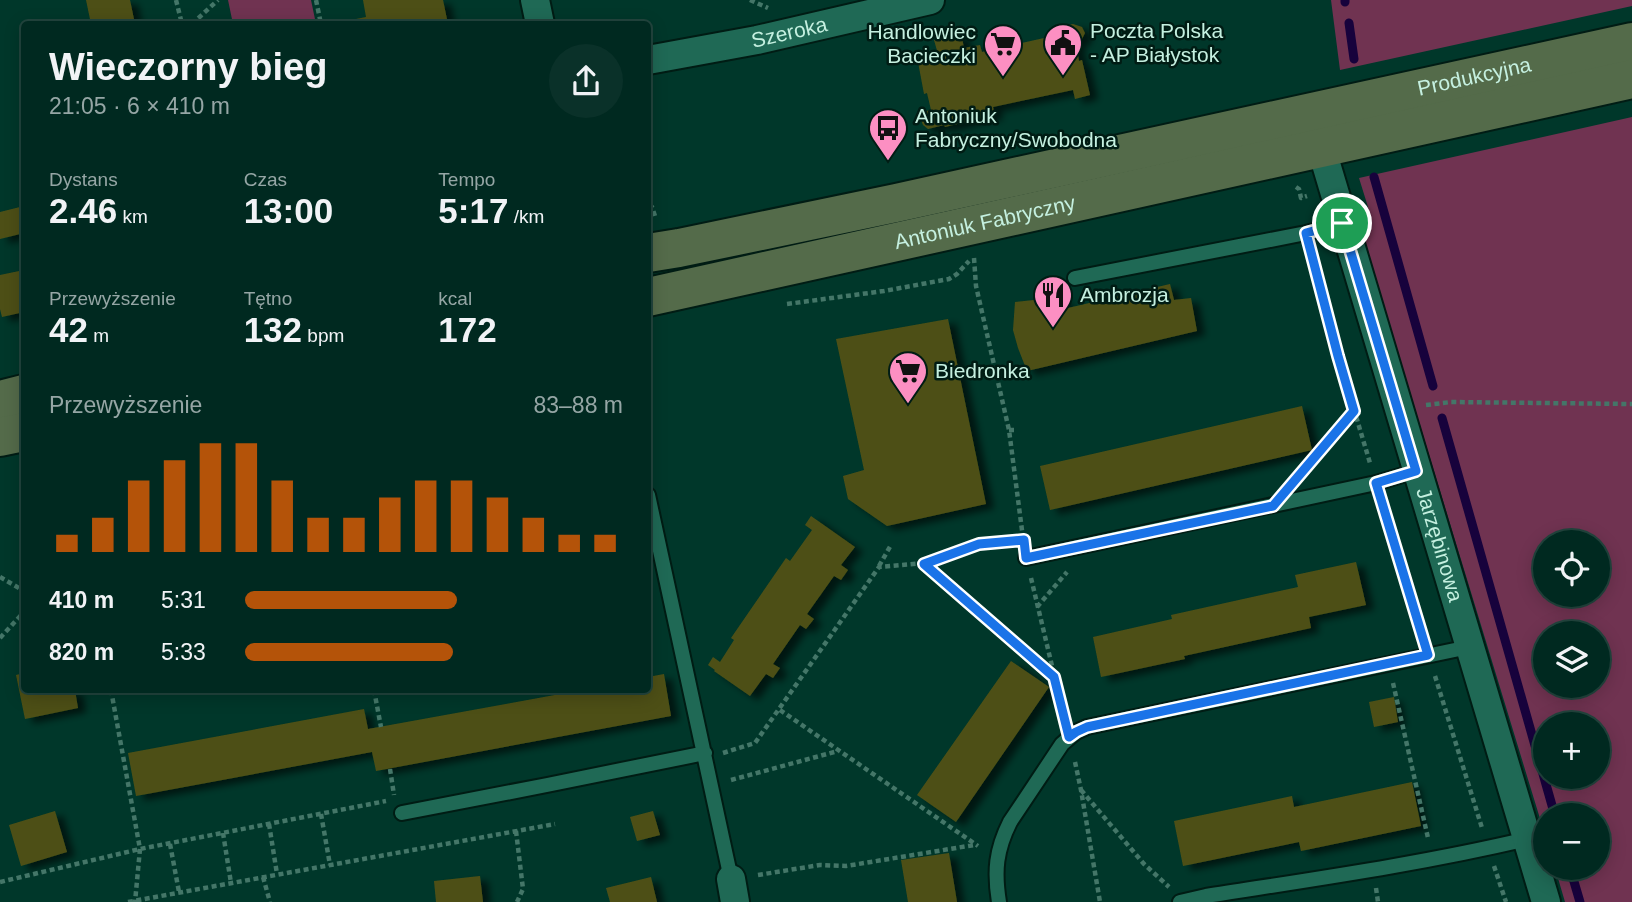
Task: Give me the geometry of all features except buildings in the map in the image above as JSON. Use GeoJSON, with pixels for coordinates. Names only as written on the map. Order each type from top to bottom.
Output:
{"type":"FeatureCollection","features":[{"type":"Feature","properties":{"kind":"main road","name":"Produkcyjna"},"geometry":{"type":"LineString","coordinates":[[1320,130],[1632,42]]}},
{"type":"Feature","properties":{"kind":"main road","name":"Produkcyjna"},"geometry":{"type":"LineString","coordinates":[[1320,130],[1632,79]]}},
{"type":"Feature","properties":{"kind":"main road","name":"Antoniuk Fabryczny"},"geometry":{"type":"LineString","coordinates":[[653,239],[679,248],[896,203],[1320,130]]}},
{"type":"Feature","properties":{"kind":"main road","name":"Antoniuk Fabryczny"},"geometry":{"type":"LineString","coordinates":[[651,296],[1320,130]]}},
{"type":"Feature","properties":{"kind":"main road"},"geometry":{"type":"LineString","coordinates":[[0,400],[21,395]]}},
{"type":"Feature","properties":{"kind":"main road"},"geometry":{"type":"LineString","coordinates":[[0,437],[21,433]]}},
{"type":"Feature","properties":{"kind":"street"},"geometry":{"type":"LineString","coordinates":[[535,0],[539,21]]}},
{"type":"Feature","properties":{"kind":"street","name":"Szeroka"},"geometry":{"type":"LineString","coordinates":[[651,60],[757,40],[884,5],[930,0]]}},
{"type":"Feature","properties":{"kind":"street","name":"Jarzębinowa"},"geometry":{"type":"LineString","coordinates":[[1320,130],[1342,223],[1546,902]]}},
{"type":"Feature","properties":{"kind":"lane"},"geometry":{"type":"LineString","coordinates":[[1076,278],[1306,233],[1342,223]]}},
{"type":"Feature","properties":{"kind":"lane"},"geometry":{"type":"LineString","coordinates":[[1026,558],[1273,506],[1376,483],[1416,471]]}},
{"type":"Feature","properties":{"kind":"lane"},"geometry":{"type":"LineString","coordinates":[[651,509],[733,890]]}},
{"type":"Feature","properties":{"kind":"lane"},"geometry":{"type":"LineString","coordinates":[[999,902],[997,858],[1005,831],[1069,737],[1076,732],[1087,727],[1469,647]]}},
{"type":"Feature","properties":{"kind":"lane"},"geometry":{"type":"LineString","coordinates":[[402,813],[705,756]]}},
{"type":"Feature","properties":{"kind":"lane"},"geometry":{"type":"LineString","coordinates":[[1180,902],[1433,859],[1527,839]]}},
{"type":"Feature","properties":{"kind":"path"},"geometry":{"type":"LineString","coordinates":[[176,0],[181,21]]}},
{"type":"Feature","properties":{"kind":"path"},"geometry":{"type":"LineString","coordinates":[[195,21],[218,0]]}},
{"type":"Feature","properties":{"kind":"path"},"geometry":{"type":"LineString","coordinates":[[316,0],[320,21]]}},
{"type":"Feature","properties":{"kind":"path"},"geometry":{"type":"LineString","coordinates":[[1301,198],[1306,233],[1354,411],[1506,902]]}},
{"type":"Feature","properties":{"kind":"path"},"geometry":{"type":"LineString","coordinates":[[651,207],[653,239]]}},
{"type":"Feature","properties":{"kind":"path"},"geometry":{"type":"LineString","coordinates":[[879,567],[924,564],[979,544],[1024,540],[1009,430],[976,286],[974,256]]}},
{"type":"Feature","properties":{"kind":"path"},"geometry":{"type":"LineString","coordinates":[[1398,407],[1451,402],[1632,404]]}},
{"type":"Feature","properties":{"kind":"path"},"geometry":{"type":"LineString","coordinates":[[1273,506],[1354,411]]}},
{"type":"Feature","properties":{"kind":"path"},"geometry":{"type":"LineString","coordinates":[[1009,430],[1017,430]]}},
{"type":"Feature","properties":{"kind":"path"},"geometry":{"type":"LineString","coordinates":[[1037,607],[1090,544]]}},
{"type":"Feature","properties":{"kind":"path"},"geometry":{"type":"LineString","coordinates":[[705,756],[755,743],[879,567],[891,545]]}},
{"type":"Feature","properties":{"kind":"path"},"geometry":{"type":"LineString","coordinates":[[1026,558],[1081,790],[1100,902]]}},
{"type":"Feature","properties":{"kind":"path"},"geometry":{"type":"LineString","coordinates":[[924,564],[1054,677]]}},
{"type":"Feature","properties":{"kind":"path"},"geometry":{"type":"LineString","coordinates":[[0,577],[21,589]]}},
{"type":"Feature","properties":{"kind":"path"},"geometry":{"type":"LineString","coordinates":[[0,638],[21,615]]}},
{"type":"Feature","properties":{"kind":"path"},"geometry":{"type":"LineString","coordinates":[[1388,663],[1433,859]]}},
{"type":"Feature","properties":{"kind":"path"},"geometry":{"type":"LineString","coordinates":[[112,693],[141,849],[135,901]]}},
{"type":"Feature","properties":{"kind":"path"},"geometry":{"type":"LineString","coordinates":[[375,693],[381,727]]}},
{"type":"Feature","properties":{"kind":"path"},"geometry":{"type":"LineString","coordinates":[[733,890],[820,865],[846,866],[975,845],[780,710]]}},
{"type":"Feature","properties":{"kind":"path"},"geometry":{"type":"LineString","coordinates":[[712,785],[839,751]]}},
{"type":"Feature","properties":{"kind":"path"},"geometry":{"type":"LineString","coordinates":[[390,769],[395,799]]}},
{"type":"Feature","properties":{"kind":"path"},"geometry":{"type":"LineString","coordinates":[[1081,790],[1144,864],[1176,893],[1206,896]]}},
{"type":"Feature","properties":{"kind":"path"},"geometry":{"type":"LineString","coordinates":[[0,882],[141,849],[402,798],[402,813]]}},
{"type":"Feature","properties":{"kind":"path"},"geometry":{"type":"LineString","coordinates":[[321,814],[330,865]]}},
{"type":"Feature","properties":{"kind":"path"},"geometry":{"type":"LineString","coordinates":[[269,824],[277,874]]}},
{"type":"Feature","properties":{"kind":"path"},"geometry":{"type":"LineString","coordinates":[[128,902],[555,824]]}},
{"type":"Feature","properties":{"kind":"path"},"geometry":{"type":"LineString","coordinates":[[516,831],[523,889],[517,902]]}},
{"type":"Feature","properties":{"kind":"path"},"geometry":{"type":"LineString","coordinates":[[223,833],[231,883]]}},
{"type":"Feature","properties":{"kind":"path"},"geometry":{"type":"LineString","coordinates":[[170,844],[179,892]]}},
{"type":"Feature","properties":{"kind":"path"},"geometry":{"type":"LineString","coordinates":[[263,877],[270,902]]}},
{"type":"Feature","properties":{"kind":"shaded area"},"geometry":{"type":"Polygon","coordinates":[[[228,0],[311,0],[315,21],[232,21],[228,0]]]}},
{"type":"Feature","properties":{"kind":"shaded area"},"geometry":{"type":"Polygon","coordinates":[[[1331,0],[1632,0],[1632,6],[1340,70],[1331,0]]]}},
{"type":"Feature","properties":{"kind":"shaded area"},"geometry":{"type":"Polygon","coordinates":[[[1632,117],[1632,902],[1565,902],[1559,880],[1610,880],[1610,803],[1535,803],[1355,212],[1368,207],[1359,178],[1632,117]]]}},
{"type":"Feature","properties":{"kind":"waterway"},"geometry":{"type":"LineString","coordinates":[[1349,23],[1354,59]]}},
{"type":"Feature","properties":{"kind":"waterway"},"geometry":{"type":"LineString","coordinates":[[1374,177],[1433,386]]}},
{"type":"Feature","properties":{"kind":"waterway"},"geometry":{"type":"LineString","coordinates":[[1442,418],[1551,803]]}},
{"type":"Feature","properties":{"kind":"waterway"},"geometry":{"type":"LineString","coordinates":[[1574,880],[1580,902]]}},
{"type":"Feature","properties":{"kind":"place","name":"Poczta Polska - AP Białystok"},"geometry":{"type":"Point","coordinates":[1063,77]}},
{"type":"Feature","properties":{"kind":"place","name":"Handlowiec Bacieczki"},"geometry":{"type":"Point","coordinates":[1003,78]}},
{"type":"Feature","properties":{"kind":"place","name":"Antoniuk Fabryczny/Swobodna"},"geometry":{"type":"Point","coordinates":[888,162]}},
{"type":"Feature","properties":{"kind":"place","name":"Ambrozja"},"geometry":{"type":"Point","coordinates":[1053,329]}},
{"type":"Feature","properties":{"kind":"place","name":"Biedronka"},"geometry":{"type":"Point","coordinates":[908,405]}},
{"type":"Feature","properties":{"kind":"route"},"geometry":{"type":"LineString","coordinates":[[1342,223],[1416,471],[1376,483],[1428,655],[1087,727],[1069,737],[1054,677],[924,564],[979,544],[1024,540],[1026,558],[1273,506],[1354,411],[1306,233],[1342,223]]}}]}
